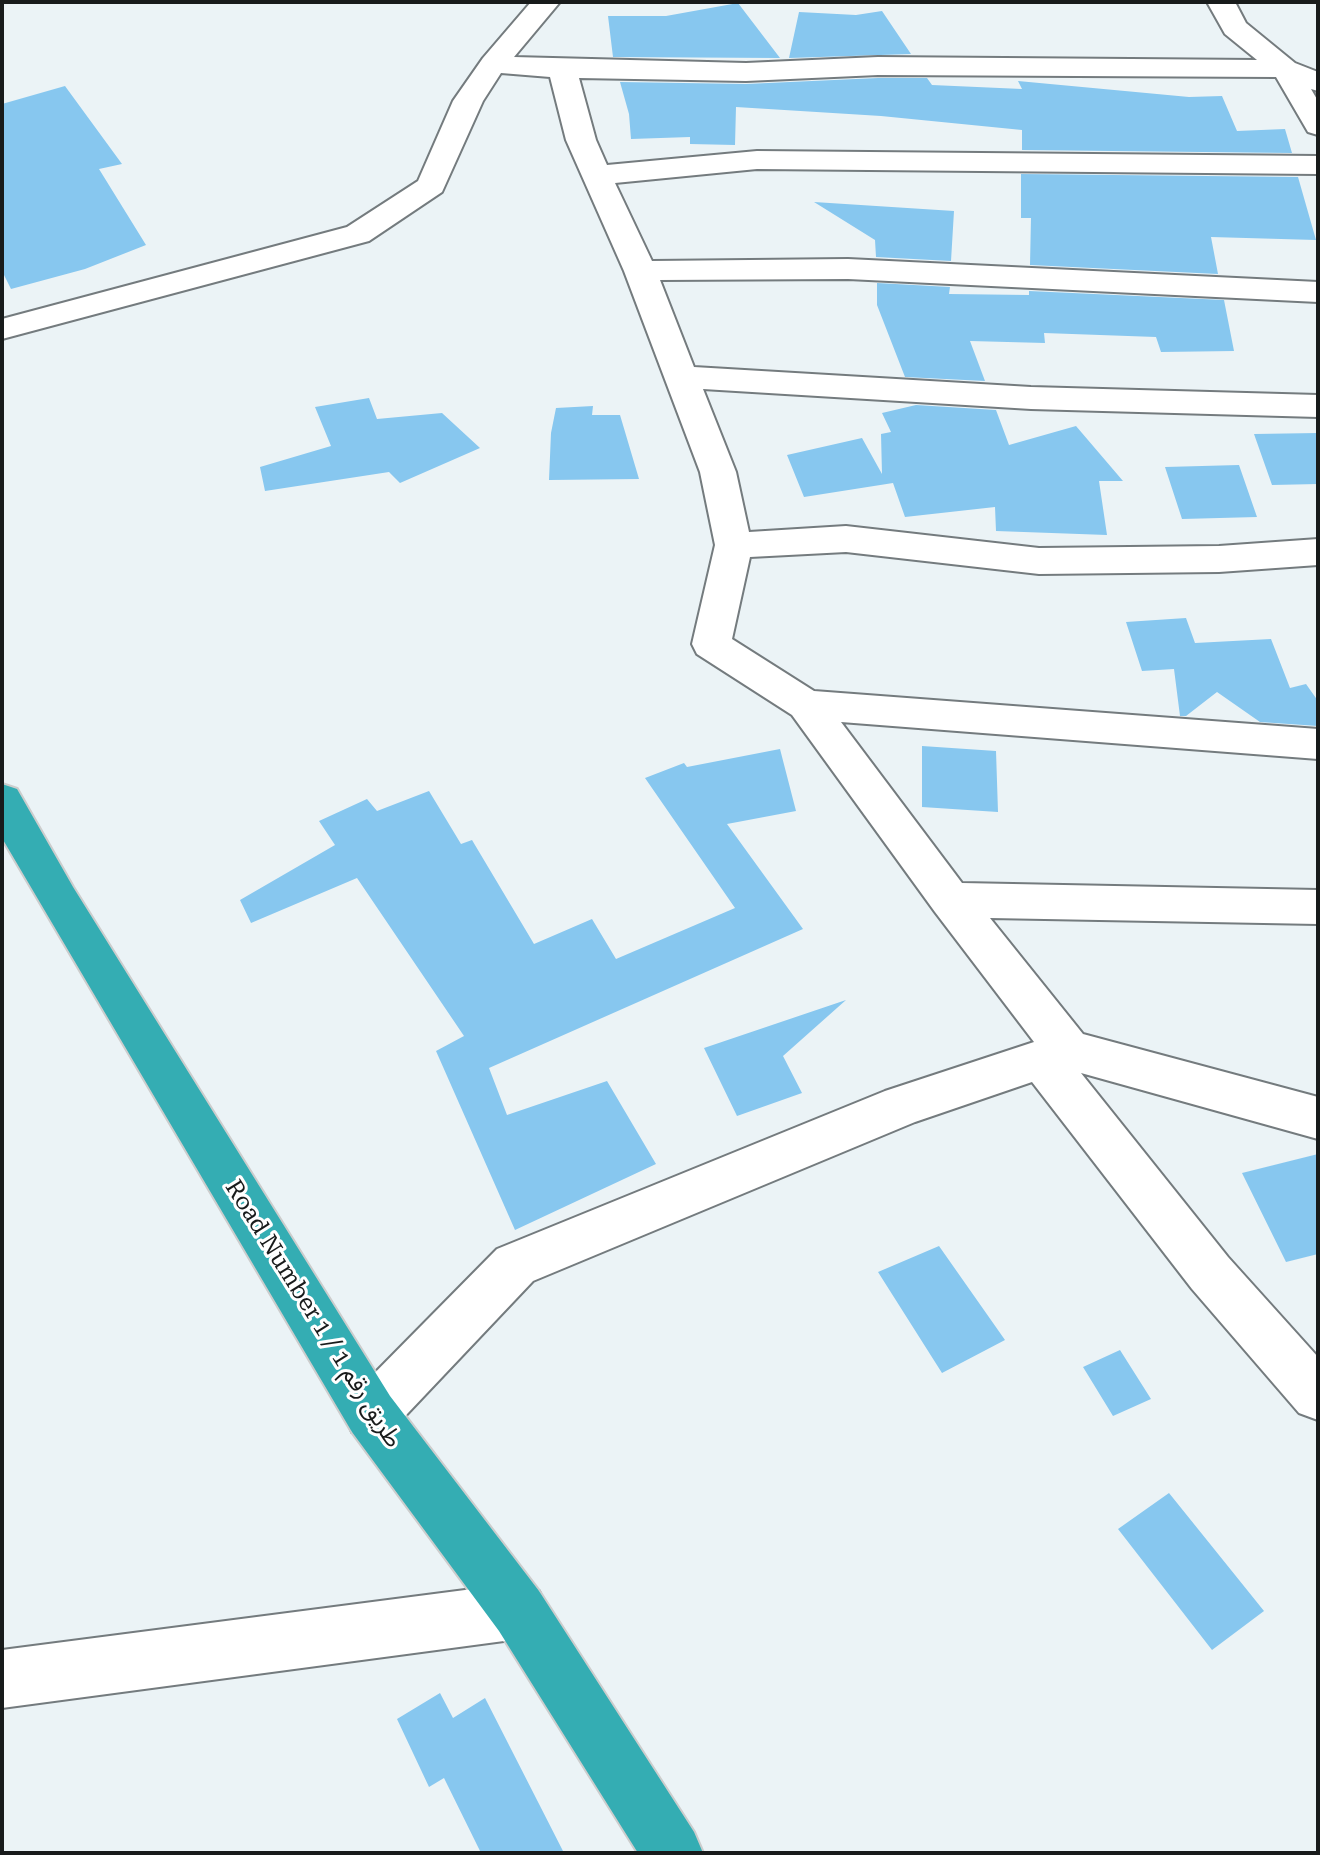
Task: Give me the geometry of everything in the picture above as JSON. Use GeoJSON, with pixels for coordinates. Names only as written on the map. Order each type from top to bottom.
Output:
{"type":"FeatureCollection","features":[{"type":"Feature","properties":{"kind":"highway","name":"Road Number 1 / طريق رقم 1"},"geometry":{"type":"LineString","coordinates":[[2,800],[58,899],[371,1414],[519,1611],[673,1853]]}},
{"type":"Feature","properties":{"kind":"street"},"geometry":{"type":"LineString","coordinates":[[2,329],[358,234],[431,186],[468,101],[493,64],[546,2]]}},
{"type":"Feature","properties":{"kind":"street"},"geometry":{"type":"LineString","coordinates":[[1221,2],[1235,28],[1285,69],[1318,82]]}},
{"type":"Feature","properties":{"kind":"street"},"geometry":{"type":"LineString","coordinates":[[493,64],[562,69],[746,72],[878,66],[1285,69]]}},
{"type":"Feature","properties":{"kind":"street"},"geometry":{"type":"LineString","coordinates":[[562,69],[581,140],[640,271],[718,472],[734,545],[711,644],[806,705],[950,900],[1210,1273],[1318,1395]]}},
{"type":"Feature","properties":{"kind":"street"},"geometry":{"type":"LineString","coordinates":[[1285,69],[1318,126]]}},
{"type":"Feature","properties":{"kind":"street"},"geometry":{"type":"LineString","coordinates":[[599,175],[757,160],[1318,165]]}},
{"type":"Feature","properties":{"kind":"street"},"geometry":{"type":"LineString","coordinates":[[640,271],[848,269],[1318,292]]}},
{"type":"Feature","properties":{"kind":"street"},"geometry":{"type":"LineString","coordinates":[[682,377],[1031,398],[1318,406]]}},
{"type":"Feature","properties":{"kind":"street"},"geometry":{"type":"LineString","coordinates":[[734,545],[846,539],[1039,561],[1219,559],[1318,552]]}},
{"type":"Feature","properties":{"kind":"street"},"geometry":{"type":"LineString","coordinates":[[806,705],[1318,744]]}},
{"type":"Feature","properties":{"kind":"street"},"geometry":{"type":"LineString","coordinates":[[950,900],[1318,907]]}},
{"type":"Feature","properties":{"kind":"street"},"geometry":{"type":"LineString","coordinates":[[371,1414],[515,1265],[902,1106],[1055,1054],[1318,1118]]}},
{"type":"Feature","properties":{"kind":"street"},"geometry":{"type":"LineString","coordinates":[[2,1679],[519,1611]]}},
{"type":"Feature","properties":{"kind":"building"},"geometry":{"type":"Polygon","coordinates":[[[738,3],[780,58],[613,57],[608,16],[666,16],[738,3]]]}},
{"type":"Feature","properties":{"kind":"building"},"geometry":{"type":"Polygon","coordinates":[[[882,11],[911,54],[789,58],[799,12],[856,15],[882,11]]]}},
{"type":"Feature","properties":{"kind":"building"},"geometry":{"type":"Polygon","coordinates":[[[927,78],[932,85],[1022,89],[1018,81],[1189,97],[1222,96],[1237,131],[1285,129],[1292,153],[1022,150],[1022,130],[881,116],[736,107],[735,145],[690,144],[690,137],[631,139],[629,114],[620,82],[746,84],[927,78]]]}},
{"type":"Feature","properties":{"kind":"building"},"geometry":{"type":"Polygon","coordinates":[[[65,86],[122,164],[99,169],[146,245],[85,269],[11,289],[2,271],[2,104],[65,86]]]}},
{"type":"Feature","properties":{"kind":"building"},"geometry":{"type":"Polygon","coordinates":[[[1021,174],[1298,177],[1316,240],[1211,237],[1218,274],[1030,265],[1031,218],[1021,218],[1021,174]]]}},
{"type":"Feature","properties":{"kind":"building"},"geometry":{"type":"Polygon","coordinates":[[[814,202],[954,211],[951,261],[876,257],[875,240],[814,202]]]}},
{"type":"Feature","properties":{"kind":"building"},"geometry":{"type":"Polygon","coordinates":[[[877,283],[950,287],[949,294],[1029,295],[1029,291],[1224,300],[1234,351],[1161,352],[1156,337],[1044,333],[1045,343],[970,341],[985,381],[905,377],[877,305],[877,283]]]}},
{"type":"Feature","properties":{"kind":"building"},"geometry":{"type":"Polygon","coordinates":[[[369,398],[377,419],[442,413],[480,448],[400,483],[389,472],[265,491],[260,467],[331,446],[315,407],[369,398]]]}},
{"type":"Feature","properties":{"kind":"building"},"geometry":{"type":"Polygon","coordinates":[[[916,405],[996,410],[1009,445],[1076,426],[1123,481],[1099,481],[1107,535],[996,531],[995,507],[905,517],[893,483],[804,497],[787,455],[862,438],[882,474],[881,434],[891,432],[882,413],[916,405]]]}},
{"type":"Feature","properties":{"kind":"building"},"geometry":{"type":"Polygon","coordinates":[[[593,406],[592,415],[620,415],[639,479],[549,480],[551,433],[556,408],[593,406]]]}},
{"type":"Feature","properties":{"kind":"building"},"geometry":{"type":"Polygon","coordinates":[[[1318,433],[1318,484],[1272,485],[1254,434],[1318,433]]]}},
{"type":"Feature","properties":{"kind":"building"},"geometry":{"type":"Polygon","coordinates":[[[1239,465],[1257,517],[1182,519],[1165,467],[1239,465]]]}},
{"type":"Feature","properties":{"kind":"building"},"geometry":{"type":"Polygon","coordinates":[[[1186,618],[1195,643],[1271,639],[1290,688],[1306,684],[1318,701],[1318,726],[1260,722],[1217,692],[1186,716],[1180,716],[1174,669],[1142,671],[1126,622],[1186,618]]]}},
{"type":"Feature","properties":{"kind":"building"},"geometry":{"type":"Polygon","coordinates":[[[922,746],[996,751],[998,812],[922,807],[922,746]]]}},
{"type":"Feature","properties":{"kind":"building"},"geometry":{"type":"Polygon","coordinates":[[[780,749],[796,811],[727,824],[803,929],[489,1068],[507,1115],[607,1081],[656,1164],[515,1230],[436,1051],[464,1036],[357,878],[251,923],[240,900],[335,845],[319,821],[367,799],[377,811],[429,791],[461,844],[472,840],[534,944],[592,919],[616,959],[735,908],[645,778],[684,763],[687,767],[780,749]]]}},
{"type":"Feature","properties":{"kind":"building"},"geometry":{"type":"Polygon","coordinates":[[[846,1000],[783,1056],[802,1093],[737,1116],[704,1048],[846,1000]]]}},
{"type":"Feature","properties":{"kind":"building"},"geometry":{"type":"Polygon","coordinates":[[[1318,1154],[1318,1254],[1286,1262],[1242,1173],[1318,1154]]]}},
{"type":"Feature","properties":{"kind":"building"},"geometry":{"type":"Polygon","coordinates":[[[939,1246],[1005,1340],[942,1373],[878,1272],[939,1246]]]}},
{"type":"Feature","properties":{"kind":"building"},"geometry":{"type":"Polygon","coordinates":[[[1120,1350],[1151,1399],[1113,1416],[1083,1367],[1120,1350]]]}},
{"type":"Feature","properties":{"kind":"building"},"geometry":{"type":"Polygon","coordinates":[[[1169,1493],[1264,1611],[1212,1650],[1118,1529],[1169,1493]]]}},
{"type":"Feature","properties":{"kind":"building"},"geometry":{"type":"Polygon","coordinates":[[[440,1693],[453,1718],[485,1698],[564,1853],[481,1853],[444,1778],[429,1787],[397,1719],[440,1693]]]}}]}
